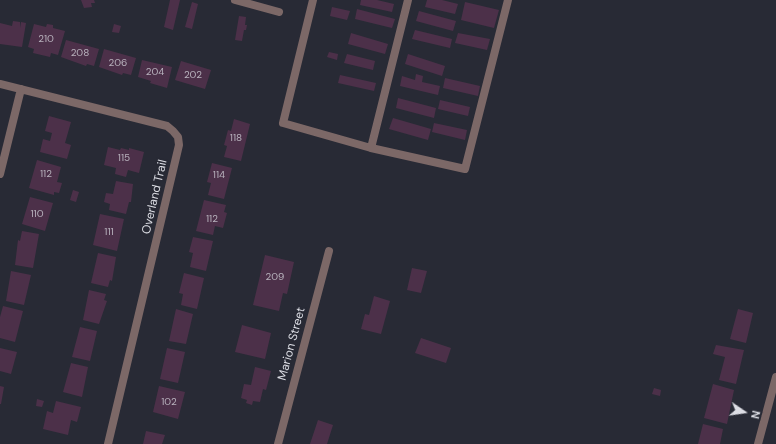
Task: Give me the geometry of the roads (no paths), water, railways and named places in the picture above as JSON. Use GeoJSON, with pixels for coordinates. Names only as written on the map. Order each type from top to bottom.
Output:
{"type":"FeatureCollection","features":[{"type":"Feature","properties":{"kind":"street"},"geometry":{"type":"LineString","coordinates":[[235,0],[279,12]]}},
{"type":"Feature","properties":{"kind":"street"},"geometry":{"type":"LineString","coordinates":[[313,0],[283,123],[371,148],[465,169],[508,0]]}},
{"type":"Feature","properties":{"kind":"street"},"geometry":{"type":"LineString","coordinates":[[371,148],[408,0]]}},
{"type":"Feature","properties":{"kind":"street","name":"Overland Trail"},"geometry":{"type":"LineString","coordinates":[[0,84],[167,126],[178,137],[179,145],[108,444]]}},
{"type":"Feature","properties":{"kind":"street"},"geometry":{"type":"LineString","coordinates":[[0,174],[21,89]]}},
{"type":"Feature","properties":{"kind":"street","name":"Marion Street"},"geometry":{"type":"LineString","coordinates":[[278,444],[329,251]]}},
{"type":"Feature","properties":{"kind":"street"},"geometry":{"type":"LineString","coordinates":[[758,444],[776,377]]}}]}
